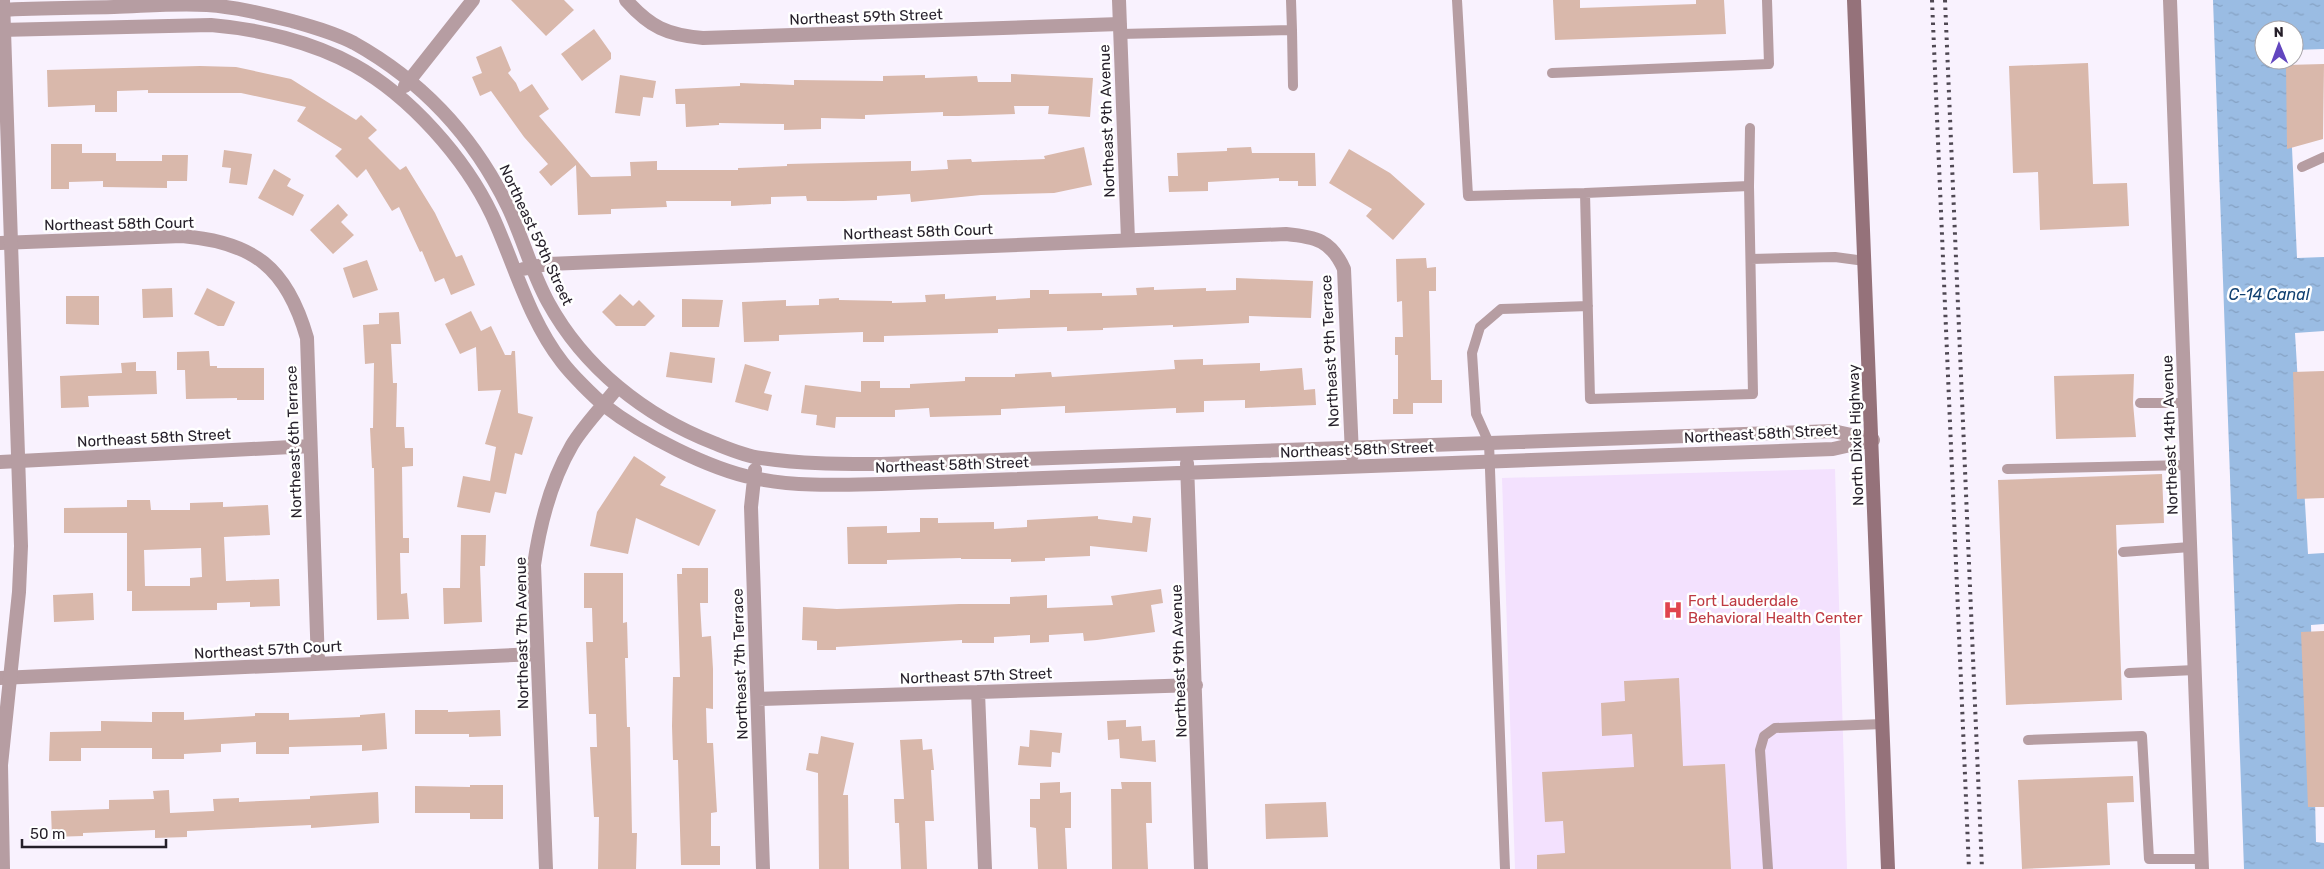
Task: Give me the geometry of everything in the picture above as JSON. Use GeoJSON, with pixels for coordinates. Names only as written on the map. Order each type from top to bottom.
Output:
{"type":"FeatureCollection","features":[{"type":"Feature","properties":{"kind":"main road","name":"North Dixie Highway"},"geometry":{"type":"LineString","coordinates":[[1854,0],[1873,440],[1888,869]]}},
{"type":"Feature","properties":{"kind":"street"},"geometry":{"type":"LineString","coordinates":[[398,96],[473,0]]}},
{"type":"Feature","properties":{"kind":"street","name":"Northeast 59th Street"},"geometry":{"type":"LineString","coordinates":[[626,0],[636,12],[656,26],[678,36],[703,38],[1120,29]]}},
{"type":"Feature","properties":{"kind":"street","name":"Northeast 9th Avenue"},"geometry":{"type":"LineString","coordinates":[[1119,0],[1128,240]]}},
{"type":"Feature","properties":{"kind":"street","name":"Northeast 14th Avenue"},"geometry":{"type":"LineString","coordinates":[[2170,0],[2201,864]]}},
{"type":"Feature","properties":{"kind":"street","name":"Northeast 59th Street"},"geometry":{"type":"LineString","coordinates":[[2,6],[205,5],[242,9],[316,27],[353,42],[410,79],[463,134],[483,163],[508,207],[530,266],[564,329],[617,388]]}},
{"type":"Feature","properties":{"kind":"street"},"geometry":{"type":"LineString","coordinates":[[2,6],[5,243],[19,461],[19,592],[4,678],[1,765],[3,869]]}},
{"type":"Feature","properties":{"kind":"street"},"geometry":{"type":"LineString","coordinates":[[2,30],[181,25],[233,27],[292,41],[325,52],[354,65],[398,96],[449,148],[469,176],[492,215],[529,309],[547,339],[562,362],[604,405]]}},
{"type":"Feature","properties":{"kind":"street","name":"Northeast 58th Court"},"geometry":{"type":"LineString","coordinates":[[514,271],[530,266],[558,264],[1286,234],[1309,236],[1323,242]]}},
{"type":"Feature","properties":{"kind":"street","name":"Northeast 58th Court"},"geometry":{"type":"LineString","coordinates":[[5,243],[182,236],[209,238],[238,247]]}},
{"type":"Feature","properties":{"kind":"street","name":"Northeast 9th Terrace"},"geometry":{"type":"LineString","coordinates":[[1323,242],[1337,254],[1344,269],[1352,466]]}},
{"type":"Feature","properties":{"kind":"street","name":"Northeast 6th Terrace"},"geometry":{"type":"LineString","coordinates":[[238,247],[258,258],[282,279],[300,313],[307,338],[318,664]]}},
{"type":"Feature","properties":{"kind":"street","name":"Northeast 58th Street"},"geometry":{"type":"LineString","coordinates":[[617,388],[653,414],[692,434],[758,458],[817,463],[880,464],[1832,431],[1873,440]]}},
{"type":"Feature","properties":{"kind":"street","name":"Northeast 7th Avenue"},"geometry":{"type":"LineString","coordinates":[[546,869],[534,565],[539,528],[551,492],[572,444],[617,388]]}},
{"type":"Feature","properties":{"kind":"street","name":"Northeast 58th Street"},"geometry":{"type":"LineString","coordinates":[[604,405],[650,433],[690,454],[753,478],[790,483],[845,485],[1187,471],[1833,449],[1873,440]]}},
{"type":"Feature","properties":{"kind":"street","name":"Northeast 58th Street"},"geometry":{"type":"LineString","coordinates":[[0,462],[310,446]]}},
{"type":"Feature","properties":{"kind":"street","name":"Northeast 9th Avenue"},"geometry":{"type":"LineString","coordinates":[[1186,452],[1202,869]]}},
{"type":"Feature","properties":{"kind":"street","name":"Northeast 7th Terrace"},"geometry":{"type":"LineString","coordinates":[[758,458],[753,478],[752,506],[763,869]]}},
{"type":"Feature","properties":{"kind":"street","name":"Northeast 57th Court"},"geometry":{"type":"LineString","coordinates":[[4,678],[537,654]]}},
{"type":"Feature","properties":{"kind":"street","name":"Northeast 57th Street"},"geometry":{"type":"LineString","coordinates":[[758,700],[1196,684]]}},
{"type":"Feature","properties":{"kind":"street"},"geometry":{"type":"LineString","coordinates":[[978,692],[985,869]]}},
{"type":"Feature","properties":{"kind":"lane"},"geometry":{"type":"LineString","coordinates":[[1291,0],[1293,86]]}},
{"type":"Feature","properties":{"kind":"lane"},"geometry":{"type":"LineString","coordinates":[[1457,0],[1468,196],[1749,186]]}},
{"type":"Feature","properties":{"kind":"lane"},"geometry":{"type":"LineString","coordinates":[[1552,73],[1769,64],[1767,0]]}},
{"type":"Feature","properties":{"kind":"lane"},"geometry":{"type":"LineString","coordinates":[[1120,29],[1292,30]]}},
{"type":"Feature","properties":{"kind":"lane"},"geometry":{"type":"LineString","coordinates":[[1585,192],[1590,400],[1753,394],[1749,186],[1750,128]]}},
{"type":"Feature","properties":{"kind":"lane"},"geometry":{"type":"LineString","coordinates":[[2302,167],[2324,157]]}},
{"type":"Feature","properties":{"kind":"lane"},"geometry":{"type":"LineString","coordinates":[[1751,259],[1836,257],[1865,261]]}},
{"type":"Feature","properties":{"kind":"lane"},"geometry":{"type":"LineString","coordinates":[[1505,869],[1494,631],[1489,442],[1476,414],[1472,353],[1480,327],[1501,309],[1588,306]]}},
{"type":"Feature","properties":{"kind":"lane"},"geometry":{"type":"LineString","coordinates":[[2140,403],[2185,403]]}},
{"type":"Feature","properties":{"kind":"lane"},"geometry":{"type":"LineString","coordinates":[[2007,469],[2187,465]]}},
{"type":"Feature","properties":{"kind":"lane"},"geometry":{"type":"LineString","coordinates":[[2123,552],[2190,548]]}},
{"type":"Feature","properties":{"kind":"lane"},"geometry":{"type":"LineString","coordinates":[[2129,673],[2194,670]]}},
{"type":"Feature","properties":{"kind":"lane"},"geometry":{"type":"LineString","coordinates":[[1768,869],[1760,750],[1764,736],[1775,728],[1883,724]]}},
{"type":"Feature","properties":{"kind":"lane"},"geometry":{"type":"LineString","coordinates":[[2028,740],[2142,736],[2148,859],[2201,864]]}},
{"type":"Feature","properties":{"kind":"shaded area","name":"Fort Lauderdale Behavioral Health Center"},"geometry":{"type":"Polygon","coordinates":[[[1835,469],[1847,869],[1515,869],[1502,478],[1835,469]]]}},
{"type":"Feature","properties":{"kind":"water","name":"C-14 Canal"},"geometry":{"type":"Polygon","coordinates":[[[2213,0],[2324,0],[2324,49],[2304,50],[2304,20],[2254,20],[2254,70],[2288,70],[2297,258],[2324,257],[2324,331],[2295,333],[2308,554],[2324,553],[2324,624],[2311,625],[2316,842],[2324,843],[2324,869],[2244,869],[2213,0]]]}},
{"type":"Feature","properties":{"kind":"building"},"geometry":{"type":"Polygon","coordinates":[[[511,0],[564,0],[574,10],[546,36],[511,0]]]}},
{"type":"Feature","properties":{"kind":"building"},"geometry":{"type":"Polygon","coordinates":[[[1553,0],[1580,0],[1580,8],[1696,4],[1696,0],[1724,0],[1726,34],[1555,40],[1553,0]]]}},
{"type":"Feature","properties":{"kind":"building"},"geometry":{"type":"Polygon","coordinates":[[[594,29],[611,53],[611,59],[582,81],[561,54],[594,29]]]}},
{"type":"Feature","properties":{"kind":"building"},"geometry":{"type":"Polygon","coordinates":[[[501,46],[511,70],[508,73],[520,92],[532,84],[549,109],[539,116],[591,177],[631,176],[630,162],[657,161],[657,170],[738,170],[738,168],[787,166],[787,164],[911,161],[911,171],[948,169],[947,160],[971,159],[972,162],[1045,159],[1044,156],[1084,147],[1092,185],[1054,193],[981,195],[911,202],[910,194],[877,196],[877,200],[843,201],[807,201],[806,196],[771,197],[771,204],[731,206],[731,201],[666,201],[667,207],[611,209],[611,214],[578,215],[576,165],[551,186],[539,172],[548,164],[524,137],[491,91],[480,96],[472,77],[482,73],[476,57],[501,46]]]}},
{"type":"Feature","properties":{"kind":"building"},"geometry":{"type":"Polygon","coordinates":[[[2088,63],[2093,184],[2127,183],[2129,226],[2040,230],[2038,172],[2013,173],[2009,66],[2088,63]]]}},
{"type":"Feature","properties":{"kind":"building"},"geometry":{"type":"Polygon","coordinates":[[[2324,64],[2323,139],[2287,149],[2286,70],[2304,70],[2304,65],[2324,64]]]}},
{"type":"Feature","properties":{"kind":"building"},"geometry":{"type":"Polygon","coordinates":[[[200,66],[236,67],[291,79],[356,120],[361,115],[377,130],[368,138],[400,170],[406,166],[435,213],[456,257],[462,255],[475,285],[451,295],[444,278],[435,282],[422,251],[420,252],[399,207],[392,211],[366,169],[357,178],[335,156],[342,149],[297,121],[306,107],[241,93],[148,93],[148,90],[117,91],[117,112],[95,112],[95,105],[48,107],[47,70],[200,66]]]}},
{"type":"Feature","properties":{"kind":"building"},"geometry":{"type":"Polygon","coordinates":[[[1011,74],[1093,78],[1090,117],[1048,114],[1049,106],[1014,106],[1015,114],[943,116],[943,112],[865,115],[865,119],[821,118],[821,129],[784,130],[784,124],[719,123],[719,125],[686,127],[685,104],[676,104],[675,89],[740,86],[740,83],[794,85],[794,80],[883,81],[883,76],[925,75],[925,78],[977,76],[978,82],[1011,82],[1011,74]]]}},
{"type":"Feature","properties":{"kind":"building"},"geometry":{"type":"Polygon","coordinates":[[[620,75],[656,81],[653,98],[643,97],[640,116],[615,113],[620,75]]]}},
{"type":"Feature","properties":{"kind":"building"},"geometry":{"type":"Polygon","coordinates":[[[51,144],[82,144],[82,153],[116,153],[116,161],[162,161],[162,155],[188,155],[187,181],[167,181],[167,188],[103,187],[103,181],[69,182],[69,189],[51,189],[51,144]]]}},
{"type":"Feature","properties":{"kind":"building"},"geometry":{"type":"Polygon","coordinates":[[[1251,147],[1252,153],[1315,153],[1316,186],[1298,186],[1298,181],[1279,181],[1279,178],[1208,182],[1208,191],[1169,192],[1168,176],[1178,176],[1177,153],[1227,151],[1227,148],[1251,147]]]}},
{"type":"Feature","properties":{"kind":"building"},"geometry":{"type":"Polygon","coordinates":[[[1349,149],[1390,173],[1425,204],[1393,240],[1366,216],[1372,209],[1329,183],[1349,149]]]}},
{"type":"Feature","properties":{"kind":"building"},"geometry":{"type":"Polygon","coordinates":[[[224,150],[252,154],[247,185],[229,183],[231,168],[222,167],[224,150]]]}},
{"type":"Feature","properties":{"kind":"building"},"geometry":{"type":"Polygon","coordinates":[[[274,169],[291,179],[287,186],[304,195],[293,216],[258,198],[274,169]]]}},
{"type":"Feature","properties":{"kind":"building"},"geometry":{"type":"Polygon","coordinates":[[[338,204],[348,215],[341,222],[354,235],[333,254],[310,230],[338,204]]]}},
{"type":"Feature","properties":{"kind":"building"},"geometry":{"type":"Polygon","coordinates":[[[1426,258],[1427,268],[1436,267],[1436,291],[1429,291],[1431,380],[1442,380],[1442,403],[1413,403],[1413,414],[1393,414],[1393,399],[1398,399],[1398,355],[1395,355],[1395,337],[1403,337],[1402,301],[1397,302],[1396,259],[1426,258]]]}},
{"type":"Feature","properties":{"kind":"building"},"geometry":{"type":"Polygon","coordinates":[[[367,260],[378,290],[353,298],[343,268],[367,260]]]}},
{"type":"Feature","properties":{"kind":"building"},"geometry":{"type":"Polygon","coordinates":[[[1236,278],[1313,281],[1311,318],[1249,316],[1249,323],[1103,328],[1103,330],[1067,331],[1067,327],[998,329],[998,333],[884,336],[884,342],[863,342],[863,332],[779,335],[779,341],[744,342],[742,302],[786,300],[786,306],[819,305],[819,299],[839,298],[839,300],[892,301],[892,303],[926,302],[925,295],[945,294],[945,299],[996,296],[996,300],[1030,298],[1030,290],[1049,290],[1049,294],[1102,293],[1102,296],[1137,295],[1136,288],[1154,287],[1154,290],[1206,288],[1206,291],[1236,290],[1236,278]]]}},
{"type":"Feature","properties":{"kind":"building"},"geometry":{"type":"Polygon","coordinates":[[[172,288],[173,317],[143,318],[142,289],[172,288]]]}},
{"type":"Feature","properties":{"kind":"building"},"geometry":{"type":"Polygon","coordinates":[[[207,288],[235,302],[224,326],[218,326],[194,314],[207,288]]]}},
{"type":"Feature","properties":{"kind":"building"},"geometry":{"type":"Polygon","coordinates":[[[620,294],[633,306],[639,300],[655,316],[645,326],[616,326],[602,312],[620,294]]]}},
{"type":"Feature","properties":{"kind":"building"},"geometry":{"type":"Polygon","coordinates":[[[66,296],[99,296],[99,325],[66,324],[66,296]]]}},
{"type":"Feature","properties":{"kind":"building"},"geometry":{"type":"Polygon","coordinates":[[[682,299],[723,300],[719,327],[682,327],[682,299]]]}},
{"type":"Feature","properties":{"kind":"building"},"geometry":{"type":"Polygon","coordinates":[[[471,311],[481,331],[491,326],[505,355],[511,355],[512,351],[515,351],[518,413],[533,417],[522,455],[515,453],[506,494],[495,492],[490,513],[457,507],[463,476],[490,481],[496,447],[485,444],[501,390],[478,391],[476,347],[460,354],[445,324],[471,311]]]}},
{"type":"Feature","properties":{"kind":"building"},"geometry":{"type":"Polygon","coordinates":[[[399,312],[401,344],[391,344],[393,383],[397,383],[396,427],[404,427],[405,448],[413,448],[413,466],[402,467],[403,538],[409,538],[409,553],[400,553],[401,594],[407,593],[409,619],[377,620],[374,468],[372,468],[370,428],[373,428],[374,363],[365,364],[363,325],[379,324],[379,313],[399,312]]]}},
{"type":"Feature","properties":{"kind":"building"},"geometry":{"type":"Polygon","coordinates":[[[209,351],[210,366],[217,366],[217,368],[264,368],[264,400],[237,400],[237,398],[186,399],[185,370],[177,370],[177,352],[209,351]]]}},
{"type":"Feature","properties":{"kind":"building"},"geometry":{"type":"Polygon","coordinates":[[[670,352],[715,358],[712,383],[666,377],[670,352]]]}},
{"type":"Feature","properties":{"kind":"building"},"geometry":{"type":"Polygon","coordinates":[[[1203,359],[1203,365],[1260,363],[1260,371],[1302,368],[1304,390],[1315,389],[1316,405],[1245,408],[1245,400],[1204,401],[1204,412],[1176,413],[1176,408],[1065,413],[1065,406],[1001,409],[1001,415],[930,417],[929,408],[895,410],[895,417],[836,417],[835,428],[816,425],[817,415],[801,413],[805,385],[861,392],[861,381],[880,381],[880,388],[910,388],[910,384],[965,381],[965,377],[1015,377],[1015,374],[1051,372],[1052,377],[1175,369],[1174,360],[1203,359]]]}},
{"type":"Feature","properties":{"kind":"building"},"geometry":{"type":"Polygon","coordinates":[[[136,362],[136,371],[156,371],[157,394],[88,396],[89,407],[61,408],[60,376],[122,373],[121,363],[136,362]]]}},
{"type":"Feature","properties":{"kind":"building"},"geometry":{"type":"Polygon","coordinates":[[[745,364],[771,372],[764,393],[772,395],[768,411],[735,402],[745,364]]]}},
{"type":"Feature","properties":{"kind":"building"},"geometry":{"type":"Polygon","coordinates":[[[2324,371],[2324,498],[2297,499],[2293,372],[2324,371]]]}},
{"type":"Feature","properties":{"kind":"building"},"geometry":{"type":"Polygon","coordinates":[[[2134,374],[2133,403],[2136,437],[2056,439],[2054,376],[2134,374]]]}},
{"type":"Feature","properties":{"kind":"building"},"geometry":{"type":"Polygon","coordinates":[[[634,456],[666,477],[660,485],[716,510],[699,546],[636,518],[628,554],[590,546],[597,512],[634,456]]]}},
{"type":"Feature","properties":{"kind":"building"},"geometry":{"type":"Polygon","coordinates":[[[2162,474],[2164,523],[2116,525],[2122,700],[2006,705],[1998,480],[2162,474]]]}},
{"type":"Feature","properties":{"kind":"building"},"geometry":{"type":"Polygon","coordinates":[[[127,500],[150,500],[151,510],[190,510],[190,503],[223,502],[223,507],[268,505],[270,535],[224,537],[226,581],[279,579],[280,606],[250,607],[250,602],[217,603],[217,610],[132,611],[132,591],[127,591],[127,533],[64,533],[64,508],[127,507],[127,500]],[[201,548],[144,550],[145,586],[190,586],[190,578],[202,577],[201,548]]]}},
{"type":"Feature","properties":{"kind":"building"},"geometry":{"type":"Polygon","coordinates":[[[1098,516],[1098,519],[1132,523],[1133,516],[1151,518],[1147,552],[1090,546],[1090,556],[1045,558],[1045,561],[1011,562],[1011,559],[961,558],[887,560],[887,564],[848,564],[847,527],[887,526],[887,533],[920,532],[920,518],[938,518],[938,523],[994,522],[994,529],[1027,527],[1027,520],[1098,516]]]}},
{"type":"Feature","properties":{"kind":"building"},"geometry":{"type":"Polygon","coordinates":[[[461,535],[486,535],[485,566],[480,566],[482,622],[444,624],[443,588],[460,588],[461,535]]]}},
{"type":"Feature","properties":{"kind":"building"},"geometry":{"type":"Polygon","coordinates":[[[682,568],[708,568],[708,603],[700,603],[702,637],[711,636],[713,709],[706,708],[707,743],[713,743],[717,812],[711,813],[711,846],[720,846],[720,865],[681,865],[678,760],[673,760],[672,726],[673,677],[680,677],[677,574],[682,574],[682,568]]]}},
{"type":"Feature","properties":{"kind":"building"},"geometry":{"type":"Polygon","coordinates":[[[584,573],[623,573],[623,623],[627,622],[628,658],[625,658],[627,727],[630,727],[632,833],[637,833],[636,869],[598,869],[599,817],[594,817],[590,747],[597,747],[596,714],[589,714],[586,642],[593,642],[592,608],[584,608],[584,573]]]}},
{"type":"Feature","properties":{"kind":"building"},"geometry":{"type":"Polygon","coordinates":[[[1161,589],[1163,603],[1151,605],[1155,632],[1084,641],[1083,633],[1049,635],[1049,642],[1030,643],[1030,635],[994,637],[994,643],[962,643],[962,640],[836,647],[836,650],[817,650],[817,641],[802,640],[803,607],[837,609],[1010,604],[1010,597],[1047,595],[1047,608],[1113,605],[1111,596],[1161,589]]]}},
{"type":"Feature","properties":{"kind":"building"},"geometry":{"type":"Polygon","coordinates":[[[93,593],[94,620],[54,622],[53,595],[93,593]]]}},
{"type":"Feature","properties":{"kind":"building"},"geometry":{"type":"Polygon","coordinates":[[[2324,631],[2324,807],[2308,807],[2301,632],[2324,631]]]}},
{"type":"Feature","properties":{"kind":"building"},"geometry":{"type":"Polygon","coordinates":[[[1679,678],[1683,766],[1725,764],[1731,869],[1537,869],[1537,855],[1565,853],[1563,821],[1545,822],[1542,772],[1634,767],[1632,734],[1602,736],[1601,703],[1625,701],[1624,681],[1679,678]]]}},
{"type":"Feature","properties":{"kind":"building"},"geometry":{"type":"Polygon","coordinates":[[[415,710],[448,710],[448,712],[500,710],[501,736],[469,737],[469,734],[415,734],[415,710]]]}},
{"type":"Feature","properties":{"kind":"building"},"geometry":{"type":"Polygon","coordinates":[[[152,712],[184,712],[184,720],[255,716],[255,713],[289,713],[289,720],[360,717],[360,715],[385,713],[387,749],[362,751],[362,745],[289,747],[289,754],[256,754],[256,742],[221,744],[221,752],[184,754],[184,759],[152,759],[152,748],[81,748],[81,761],[49,761],[50,732],[101,731],[101,721],[152,722],[152,712]]]}},
{"type":"Feature","properties":{"kind":"building"},"geometry":{"type":"Polygon","coordinates":[[[1126,720],[1126,727],[1141,726],[1142,741],[1155,740],[1156,762],[1120,758],[1119,739],[1108,740],[1107,721],[1126,720]]]}},
{"type":"Feature","properties":{"kind":"building"},"geometry":{"type":"Polygon","coordinates":[[[1030,730],[1062,733],[1060,753],[1052,752],[1051,767],[1018,765],[1020,746],[1029,747],[1030,730]]]}},
{"type":"Feature","properties":{"kind":"building"},"geometry":{"type":"Polygon","coordinates":[[[821,736],[854,743],[843,795],[848,795],[849,869],[819,869],[818,773],[806,770],[809,753],[818,754],[821,736]]]}},
{"type":"Feature","properties":{"kind":"building"},"geometry":{"type":"Polygon","coordinates":[[[922,739],[923,750],[932,749],[934,770],[931,770],[934,821],[925,821],[927,869],[901,869],[899,823],[895,823],[894,799],[904,799],[900,740],[922,739]]]}},
{"type":"Feature","properties":{"kind":"building"},"geometry":{"type":"Polygon","coordinates":[[[2133,776],[2134,802],[2107,803],[2110,865],[2022,869],[2018,780],[2133,776]]]}},
{"type":"Feature","properties":{"kind":"building"},"geometry":{"type":"Polygon","coordinates":[[[1060,782],[1060,793],[1071,792],[1071,828],[1065,828],[1067,869],[1038,869],[1036,828],[1030,827],[1030,799],[1040,799],[1040,783],[1060,782]]]}},
{"type":"Feature","properties":{"kind":"building"},"geometry":{"type":"Polygon","coordinates":[[[1121,782],[1151,782],[1152,823],[1146,823],[1148,869],[1112,869],[1111,789],[1122,789],[1121,782]]]}},
{"type":"Feature","properties":{"kind":"building"},"geometry":{"type":"Polygon","coordinates":[[[470,785],[503,785],[503,819],[470,819],[470,813],[415,813],[415,786],[470,787],[470,785]]]}},
{"type":"Feature","properties":{"kind":"building"},"geometry":{"type":"Polygon","coordinates":[[[169,790],[170,813],[214,811],[213,799],[239,798],[239,802],[310,799],[310,796],[378,792],[379,823],[311,828],[311,825],[187,831],[187,837],[155,838],[155,830],[83,833],[83,836],[52,837],[51,811],[109,809],[109,800],[154,799],[153,791],[169,790]]]}},
{"type":"Feature","properties":{"kind":"building"},"geometry":{"type":"Polygon","coordinates":[[[1326,802],[1328,837],[1266,839],[1265,804],[1326,802]]]}},
{"type":"Feature","properties":{"kind":"railway"},"geometry":{"type":"LineString","coordinates":[[1932,0],[1969,869]]}},
{"type":"Feature","properties":{"kind":"railway"},"geometry":{"type":"LineString","coordinates":[[1945,0],[1982,869]]}},
{"type":"Feature","properties":{"kind":"place","name":"Fort Lauderdale Behavioral Health Center"},"geometry":{"type":"Point","coordinates":[1673,610]}}]}
